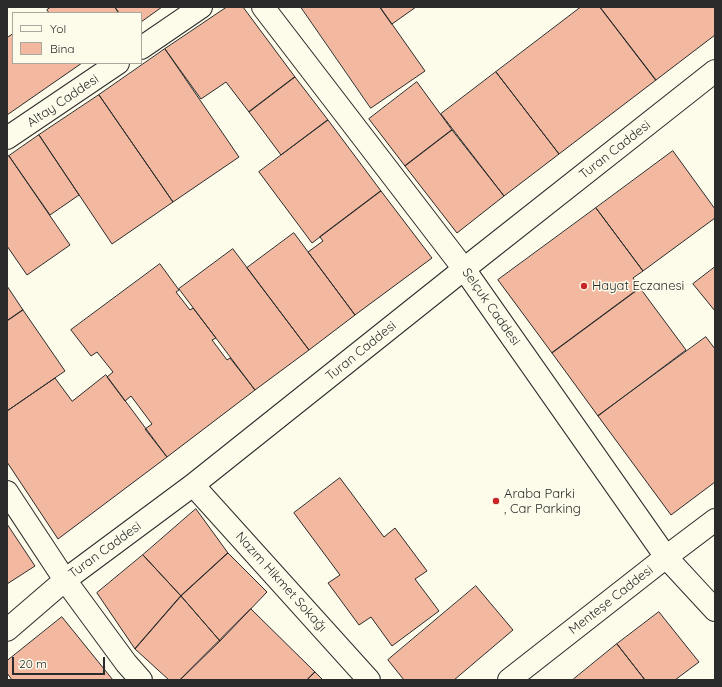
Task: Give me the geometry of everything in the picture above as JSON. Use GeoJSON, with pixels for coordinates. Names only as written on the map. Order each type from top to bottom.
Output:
{"type":"FeatureCollection","features":[{"type":"Feature","properties":{"kind":"street"},"geometry":{"type":"LineString","coordinates":[[142,47],[201,7]]}},
{"type":"Feature","properties":{"kind":"street","name":"Selçuk Caddesi"},"geometry":{"type":"LineString","coordinates":[[263,7],[464,268],[666,557],[715,610]]}},
{"type":"Feature","properties":{"kind":"street","name":"Altay Caddesi"},"geometry":{"type":"LineString","coordinates":[[7,138],[117,64]]}},
{"type":"Feature","properties":{"kind":"street","name":"Turan Caddesi"},"geometry":{"type":"LineString","coordinates":[[7,630],[65,580],[193,485],[464,268],[715,71]]}},
{"type":"Feature","properties":{"kind":"street","name":"Nazım Hikmet Sokağı"},"geometry":{"type":"LineString","coordinates":[[193,485],[369,680]]}},
{"type":"Feature","properties":{"kind":"street"},"geometry":{"type":"LineString","coordinates":[[7,492],[65,580],[126,663],[141,680]]}},
{"type":"Feature","properties":{"kind":"street","name":"Menteşe Caddesi"},"geometry":{"type":"LineString","coordinates":[[516,678],[666,557],[715,520]]}},
{"type":"Feature","properties":{"kind":"building"},"geometry":{"type":"Polygon","coordinates":[[[51,7],[115,7],[118,12],[48,12],[47,10],[51,7]]]}},
{"type":"Feature","properties":{"kind":"building"},"geometry":{"type":"Polygon","coordinates":[[[115,7],[162,7],[142,21],[142,12],[118,12],[115,7]]]}},
{"type":"Feature","properties":{"kind":"building"},"geometry":{"type":"Polygon","coordinates":[[[227,7],[243,7],[295,77],[249,112],[226,82],[201,99],[165,49],[227,7]]]}},
{"type":"Feature","properties":{"kind":"building"},"geometry":{"type":"Polygon","coordinates":[[[301,7],[380,7],[425,71],[371,108],[301,7]]]}},
{"type":"Feature","properties":{"kind":"building"},"geometry":{"type":"Polygon","coordinates":[[[380,7],[416,7],[392,24],[380,7]]]}},
{"type":"Feature","properties":{"kind":"building"},"geometry":{"type":"Polygon","coordinates":[[[581,7],[600,7],[656,80],[559,154],[496,72],[581,7]]]}},
{"type":"Feature","properties":{"kind":"building"},"geometry":{"type":"Polygon","coordinates":[[[600,7],[715,7],[715,35],[656,80],[600,7]]]}},
{"type":"Feature","properties":{"kind":"building"},"geometry":{"type":"Polygon","coordinates":[[[12,35],[12,64],[81,64],[7,115],[7,38],[12,35]]]}},
{"type":"Feature","properties":{"kind":"building"},"geometry":{"type":"Polygon","coordinates":[[[165,49],[239,157],[173,202],[99,95],[165,49]]]}},
{"type":"Feature","properties":{"kind":"building"},"geometry":{"type":"Polygon","coordinates":[[[496,72],[559,154],[504,196],[441,114],[496,72]]]}},
{"type":"Feature","properties":{"kind":"building"},"geometry":{"type":"Polygon","coordinates":[[[295,77],[328,120],[281,155],[249,112],[295,77]]]}},
{"type":"Feature","properties":{"kind":"building"},"geometry":{"type":"Polygon","coordinates":[[[417,82],[452,130],[405,166],[369,119],[417,82]]]}},
{"type":"Feature","properties":{"kind":"building"},"geometry":{"type":"Polygon","coordinates":[[[99,95],[173,202],[112,244],[39,135],[99,95]]]}},
{"type":"Feature","properties":{"kind":"building"},"geometry":{"type":"Polygon","coordinates":[[[328,120],[381,191],[312,243],[259,172],[328,120]]]}},
{"type":"Feature","properties":{"kind":"building"},"geometry":{"type":"Polygon","coordinates":[[[452,130],[504,196],[457,233],[405,166],[452,130]]]}},
{"type":"Feature","properties":{"kind":"building"},"geometry":{"type":"Polygon","coordinates":[[[39,135],[79,195],[50,215],[9,156],[39,135]]]}},
{"type":"Feature","properties":{"kind":"building"},"geometry":{"type":"Polygon","coordinates":[[[673,151],[715,209],[715,218],[643,271],[596,208],[673,151]]]}},
{"type":"Feature","properties":{"kind":"building"},"geometry":{"type":"Polygon","coordinates":[[[9,156],[70,245],[27,275],[7,246],[7,157],[9,156]]]}},
{"type":"Feature","properties":{"kind":"building"},"geometry":{"type":"Polygon","coordinates":[[[381,191],[432,258],[355,315],[308,252],[323,241],[320,237],[381,191]]]}},
{"type":"Feature","properties":{"kind":"building"},"geometry":{"type":"Polygon","coordinates":[[[596,208],[643,271],[633,278],[640,288],[552,353],[498,280],[596,208]]]}},
{"type":"Feature","properties":{"kind":"building"},"geometry":{"type":"Polygon","coordinates":[[[294,233],[355,315],[309,350],[247,268],[294,233]]]}},
{"type":"Feature","properties":{"kind":"building"},"geometry":{"type":"Polygon","coordinates":[[[233,249],[309,350],[255,390],[179,289],[233,249]]]}},
{"type":"Feature","properties":{"kind":"building"},"geometry":{"type":"Polygon","coordinates":[[[160,264],[179,290],[176,292],[190,310],[193,308],[216,338],[212,340],[227,360],[230,358],[255,390],[167,457],[145,429],[152,424],[131,396],[125,401],[107,377],[113,372],[97,352],[91,356],[71,330],[160,264]]]}},
{"type":"Feature","properties":{"kind":"building"},"geometry":{"type":"Polygon","coordinates":[[[715,267],[715,311],[693,284],[715,267]]]}},
{"type":"Feature","properties":{"kind":"building"},"geometry":{"type":"Polygon","coordinates":[[[7,286],[23,310],[7,321],[7,286]]]}},
{"type":"Feature","properties":{"kind":"building"},"geometry":{"type":"Polygon","coordinates":[[[640,288],[686,350],[598,416],[552,353],[640,288]]]}},
{"type":"Feature","properties":{"kind":"building"},"geometry":{"type":"Polygon","coordinates":[[[23,310],[65,371],[7,411],[7,321],[23,310]]]}},
{"type":"Feature","properties":{"kind":"building"},"geometry":{"type":"Polygon","coordinates":[[[706,337],[715,349],[715,482],[671,515],[598,416],[706,337]]]}},
{"type":"Feature","properties":{"kind":"building"},"geometry":{"type":"Polygon","coordinates":[[[106,375],[167,457],[58,539],[7,462],[7,411],[55,378],[72,401],[106,375]]]}},
{"type":"Feature","properties":{"kind":"building"},"geometry":{"type":"Polygon","coordinates":[[[340,478],[384,537],[395,528],[427,571],[415,579],[439,611],[392,646],[371,617],[359,625],[328,583],[340,575],[294,513],[340,478]]]}},
{"type":"Feature","properties":{"kind":"building"},"geometry":{"type":"Polygon","coordinates":[[[196,509],[228,553],[181,596],[143,555],[196,509]]]}},
{"type":"Feature","properties":{"kind":"building"},"geometry":{"type":"Polygon","coordinates":[[[7,524],[35,566],[7,584],[7,524]]]}},
{"type":"Feature","properties":{"kind":"building"},"geometry":{"type":"Polygon","coordinates":[[[228,553],[267,592],[220,641],[181,596],[228,553]]]}},
{"type":"Feature","properties":{"kind":"building"},"geometry":{"type":"Polygon","coordinates":[[[143,555],[181,596],[135,649],[97,593],[143,555]]]}},
{"type":"Feature","properties":{"kind":"building"},"geometry":{"type":"Polygon","coordinates":[[[476,586],[513,630],[454,680],[404,680],[388,660],[476,586]]]}},
{"type":"Feature","properties":{"kind":"building"},"geometry":{"type":"Polygon","coordinates":[[[181,596],[220,641],[180,680],[169,680],[135,649],[181,596]]]}},
{"type":"Feature","properties":{"kind":"building"},"geometry":{"type":"Polygon","coordinates":[[[251,609],[315,672],[307,680],[180,680],[251,609]]]}},
{"type":"Feature","properties":{"kind":"building"},"geometry":{"type":"Polygon","coordinates":[[[659,612],[699,662],[675,680],[645,680],[617,644],[659,612]]]}},
{"type":"Feature","properties":{"kind":"building"},"geometry":{"type":"Polygon","coordinates":[[[62,617],[113,680],[12,680],[7,673],[7,661],[62,617]]]}},
{"type":"Feature","properties":{"kind":"building"},"geometry":{"type":"Polygon","coordinates":[[[617,644],[645,680],[574,679],[617,644]]]}},
{"type":"Feature","properties":{"kind":"building"},"geometry":{"type":"Polygon","coordinates":[[[315,672],[323,680],[307,680],[315,672]]]}},
{"type":"Feature","properties":{"kind":"place","name":"Hayat Eczanesi"},"geometry":{"type":"Point","coordinates":[584,286]}},
{"type":"Feature","properties":{"kind":"place","name":"Araba Parki , Car Parking"},"geometry":{"type":"Point","coordinates":[496,501]}}]}
